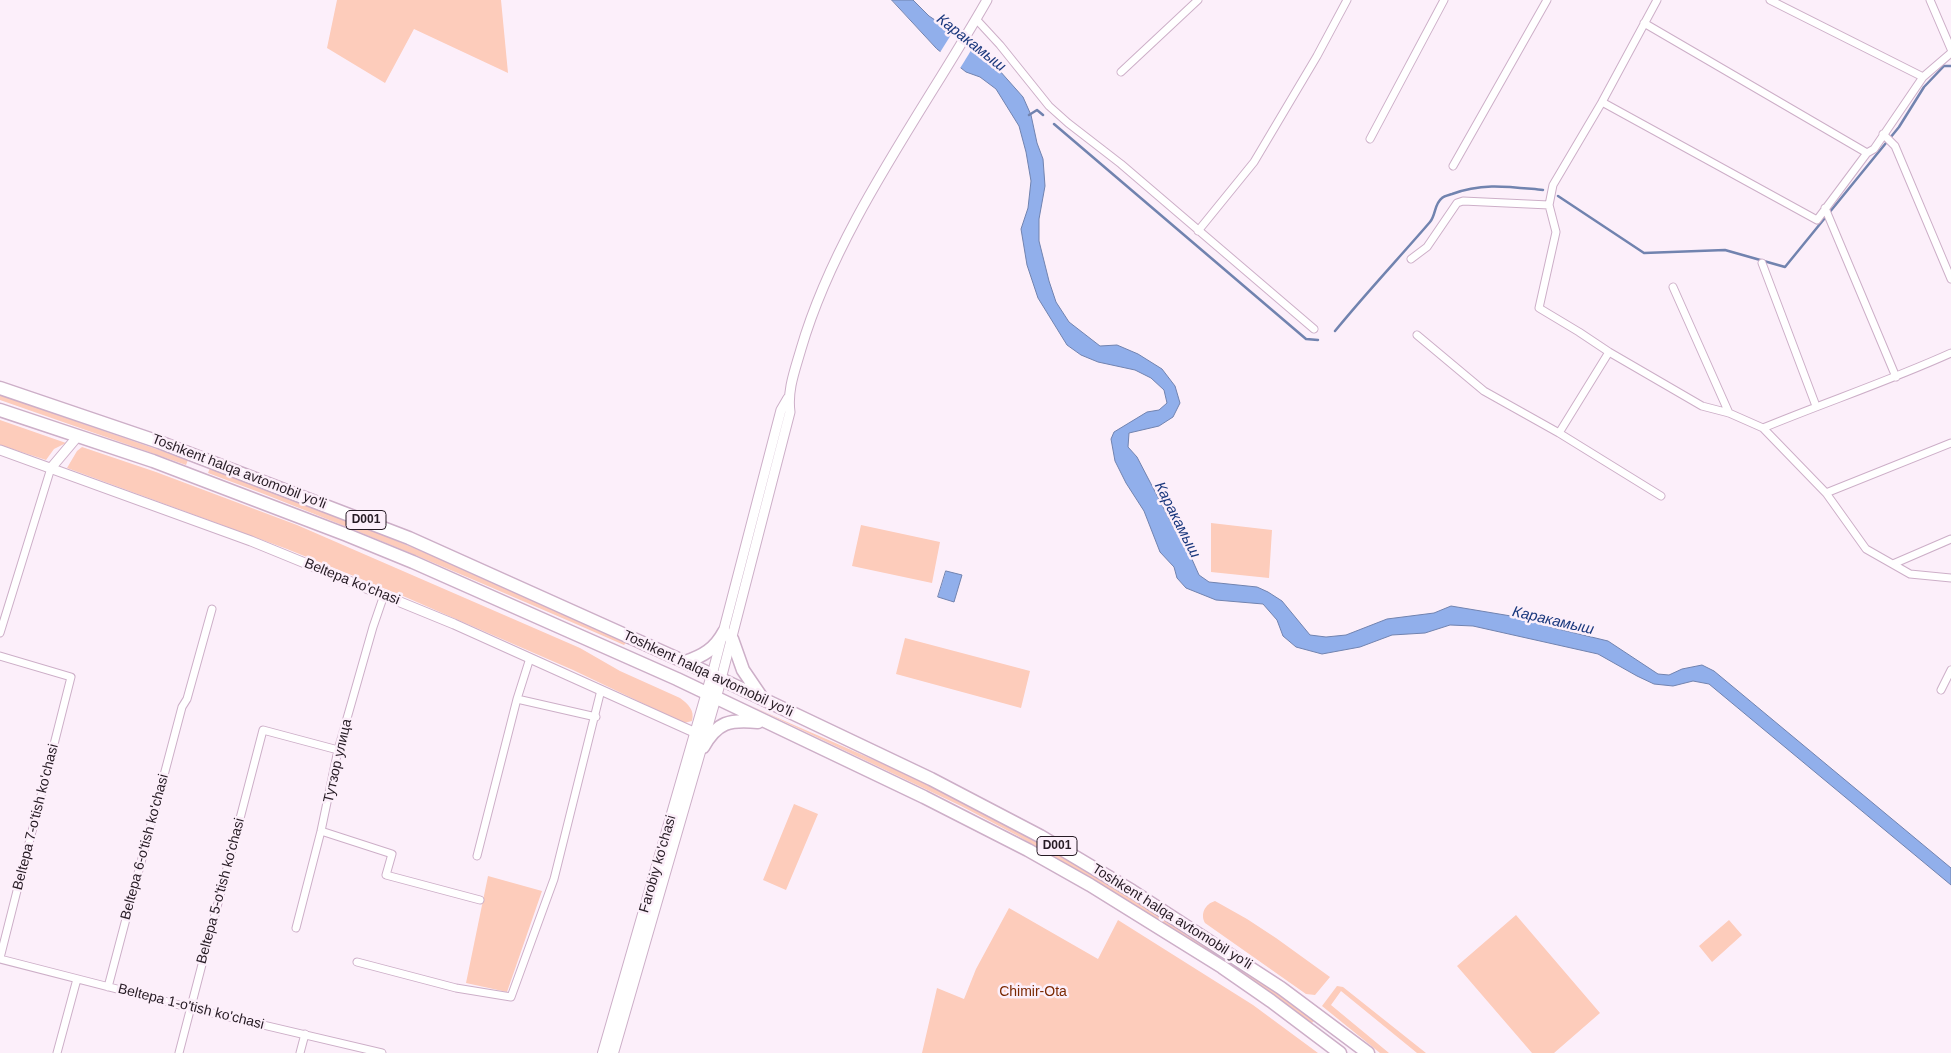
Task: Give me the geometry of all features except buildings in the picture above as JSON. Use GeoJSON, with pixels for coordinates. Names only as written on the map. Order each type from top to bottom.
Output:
{"type":"FeatureCollection","features":[{"type":"Feature","properties":{"kind":"highway","name":"Toshkent halqa avtomobil yo'li"},"geometry":{"type":"LineString","coordinates":[[0,388],[197,456],[409,538],[685,662],[931,779],[1040,836],[1101,872],[1232,955],[1330,1023],[1368,1053]]}},
{"type":"Feature","properties":{"kind":"highway","name":"Toshkent halqa avtomobil yo'li"},"geometry":{"type":"LineString","coordinates":[[0,410],[190,475],[397,555],[677,679],[958,813],[1059,867],[1222,967],[1340,1053]]}},
{"type":"Feature","properties":{"kind":"highway"},"geometry":{"type":"LineString","coordinates":[[190,475],[200,467],[197,456]]}},
{"type":"Feature","properties":{"kind":"highway"},"geometry":{"type":"LineString","coordinates":[[685,662],[710,650],[728,635],[743,670],[764,700]]}},
{"type":"Feature","properties":{"kind":"highway"},"geometry":{"type":"LineString","coordinates":[[702,747],[716,728],[726,723],[743,721],[769,724]]}},
{"type":"Feature","properties":{"kind":"highway"},"geometry":{"type":"LineString","coordinates":[[1319,1036],[1330,1023]]}},
{"type":"Feature","properties":{"kind":"main road","name":"Farobiy ko'chasi"},"geometry":{"type":"LineString","coordinates":[[614,1053],[702,747],[717,677]]}},
{"type":"Feature","properties":{"kind":"main road","name":"Farobiy ko'chasi"},"geometry":{"type":"LineString","coordinates":[[603,1053],[696,733],[712,696]]}},
{"type":"Feature","properties":{"kind":"street"},"geometry":{"type":"LineString","coordinates":[[717,677],[790,412],[788,398],[804,338],[834,266],[862,210],[987,0]]}},
{"type":"Feature","properties":{"kind":"street"},"geometry":{"type":"LineString","coordinates":[[1121,72],[1198,0]]}},
{"type":"Feature","properties":{"kind":"street"},"geometry":{"type":"LineString","coordinates":[[1198,231],[1254,162],[1317,56],[1347,0]]}},
{"type":"Feature","properties":{"kind":"street"},"geometry":{"type":"LineString","coordinates":[[1370,139],[1444,0]]}},
{"type":"Feature","properties":{"kind":"street"},"geometry":{"type":"LineString","coordinates":[[1453,166],[1547,0]]}},
{"type":"Feature","properties":{"kind":"street"},"geometry":{"type":"LineString","coordinates":[[1657,0],[1602,102],[1553,185],[1549,205],[1556,232],[1539,308],[1609,352],[1702,406],[1729,413],[1763,428],[1826,493],[1866,549],[1910,574],[1951,578]]}},
{"type":"Feature","properties":{"kind":"street"},"geometry":{"type":"LineString","coordinates":[[1770,0],[1923,77]]}},
{"type":"Feature","properties":{"kind":"street"},"geometry":{"type":"LineString","coordinates":[[1930,0],[1951,49]]}},
{"type":"Feature","properties":{"kind":"street"},"geometry":{"type":"LineString","coordinates":[[976,20],[1000,45],[1048,106],[1121,164],[1314,329]]}},
{"type":"Feature","properties":{"kind":"street"},"geometry":{"type":"LineString","coordinates":[[1644,23],[1867,153]]}},
{"type":"Feature","properties":{"kind":"street"},"geometry":{"type":"LineString","coordinates":[[1602,102],[1817,220],[1867,153],[1874,149],[1885,136],[1923,77],[1951,53]]}},
{"type":"Feature","properties":{"kind":"street"},"geometry":{"type":"LineString","coordinates":[[1885,136],[1895,146],[1951,279]]}},
{"type":"Feature","properties":{"kind":"street"},"geometry":{"type":"LineString","coordinates":[[1411,259],[1426,247],[1457,204],[1463,201],[1549,205]]}},
{"type":"Feature","properties":{"kind":"street"},"geometry":{"type":"LineString","coordinates":[[1826,208],[1896,378]]}},
{"type":"Feature","properties":{"kind":"street"},"geometry":{"type":"LineString","coordinates":[[1762,263],[1816,406]]}},
{"type":"Feature","properties":{"kind":"street"},"geometry":{"type":"LineString","coordinates":[[1673,287],[1729,413]]}},
{"type":"Feature","properties":{"kind":"street"},"geometry":{"type":"LineString","coordinates":[[1417,336],[1484,391],[1560,433],[1661,496]]}},
{"type":"Feature","properties":{"kind":"street"},"geometry":{"type":"LineString","coordinates":[[1560,433],[1609,352]]}},
{"type":"Feature","properties":{"kind":"street"},"geometry":{"type":"LineString","coordinates":[[1763,428],[1816,406],[1896,378],[1951,353]]}},
{"type":"Feature","properties":{"kind":"street"},"geometry":{"type":"LineString","coordinates":[[0,634],[51,468],[78,436]]}},
{"type":"Feature","properties":{"kind":"street"},"geometry":{"type":"LineString","coordinates":[[1826,493],[1951,443]]}},
{"type":"Feature","properties":{"kind":"street","name":"Beltepa ko'chasi"},"geometry":{"type":"LineString","coordinates":[[0,450],[251,541],[384,595],[696,733]]}},
{"type":"Feature","properties":{"kind":"street"},"geometry":{"type":"LineString","coordinates":[[1893,564],[1951,539]]}},
{"type":"Feature","properties":{"kind":"street","name":"Тутзор улица"},"geometry":{"type":"LineString","coordinates":[[296,928],[321,831],[338,750],[373,626],[384,595]]}},
{"type":"Feature","properties":{"kind":"street","name":"Beltepa 6-o'tish ko'chasi"},"geometry":{"type":"LineString","coordinates":[[108,986],[182,707],[187,699],[212,609]]}},
{"type":"Feature","properties":{"kind":"street","name":"Beltepa 7-o'tish ko'chasi"},"geometry":{"type":"LineString","coordinates":[[0,656],[72,677],[0,958]]}},
{"type":"Feature","properties":{"kind":"street"},"geometry":{"type":"LineString","coordinates":[[477,856],[530,658]]}},
{"type":"Feature","properties":{"kind":"street"},"geometry":{"type":"LineString","coordinates":[[1941,690],[1951,670]]}},
{"type":"Feature","properties":{"kind":"street"},"geometry":{"type":"LineString","coordinates":[[357,962],[456,988],[511,997],[554,879],[596,717],[601,690]]}},
{"type":"Feature","properties":{"kind":"street"},"geometry":{"type":"LineString","coordinates":[[518,699],[596,717]]}},
{"type":"Feature","properties":{"kind":"street","name":"Beltepa 5-o'tish ko'chasi"},"geometry":{"type":"LineString","coordinates":[[179,1053],[263,730],[338,750]]}},
{"type":"Feature","properties":{"kind":"street"},"geometry":{"type":"LineString","coordinates":[[321,831],[392,854],[386,875],[480,900]]}},
{"type":"Feature","properties":{"kind":"street","name":"Beltepa 1-o'tish ko'chasi"},"geometry":{"type":"LineString","coordinates":[[0,958],[191,1008],[382,1053]]}},
{"type":"Feature","properties":{"kind":"street"},"geometry":{"type":"LineString","coordinates":[[57,1053],[77,979]]}},
{"type":"Feature","properties":{"kind":"street"},"geometry":{"type":"LineString","coordinates":[[300,1053],[305,1034]]}},
{"type":"Feature","properties":{"kind":"green space"},"geometry":{"type":"Polygon","coordinates":[[[337,0],[501,0],[508,73],[414,29],[385,83],[327,48],[337,0]]]}},
{"type":"Feature","properties":{"kind":"green space"},"geometry":{"type":"Polygon","coordinates":[[[0,395],[188,460],[186,465],[0,400],[0,395]]]}},
{"type":"Feature","properties":{"kind":"green space"},"geometry":{"type":"Polygon","coordinates":[[[0,420],[66,443],[54,449],[46,460],[0,445],[0,420]]]}},
{"type":"Feature","properties":{"kind":"green space"},"geometry":{"type":"Polygon","coordinates":[[[82,447],[156,472],[297,525],[580,648],[620,671],[680,698],[692,710],[692,721],[684,723],[573,670],[403,596],[287,549],[67,468],[77,451],[82,447]]]}},
{"type":"Feature","properties":{"kind":"green space"},"geometry":{"type":"Polygon","coordinates":[[[210,468],[341,518],[433,556],[569,616],[704,679],[626,643],[624,645],[418,556],[208,473],[210,468]]]}},
{"type":"Feature","properties":{"kind":"green space"},"geometry":{"type":"Polygon","coordinates":[[[1211,523],[1272,530],[1269,578],[1211,572],[1211,523]]]}},
{"type":"Feature","properties":{"kind":"green space"},"geometry":{"type":"Polygon","coordinates":[[[861,525],[940,542],[932,583],[852,566],[861,525]]]}},
{"type":"Feature","properties":{"kind":"green space"},"geometry":{"type":"Polygon","coordinates":[[[905,638],[1030,671],[1021,708],[896,674],[905,638]]]}},
{"type":"Feature","properties":{"kind":"green space"},"geometry":{"type":"Polygon","coordinates":[[[745,703],[911,777],[1027,836],[1210,946],[1315,1019],[1312,1023],[1261,986],[1154,917],[1018,836],[961,806],[745,703]]]}},
{"type":"Feature","properties":{"kind":"green space"},"geometry":{"type":"Polygon","coordinates":[[[794,804],[818,814],[786,890],[763,880],[794,804]]]}},
{"type":"Feature","properties":{"kind":"green space"},"geometry":{"type":"Polygon","coordinates":[[[488,876],[542,891],[507,992],[466,983],[488,876]]]}},
{"type":"Feature","properties":{"kind":"green space"},"geometry":{"type":"Polygon","coordinates":[[[1215,901],[1276,938],[1330,977],[1315,995],[1306,994],[1205,923],[1204,910],[1215,901]]]}},
{"type":"Feature","properties":{"kind":"green space","name":"Chimir-Ota"},"geometry":{"type":"Polygon","coordinates":[[[1009,908],[1098,959],[1118,920],[1253,1005],[1318,1053],[922,1053],[937,988],[964,999],[976,969],[1009,908]]]}},
{"type":"Feature","properties":{"kind":"green space"},"geometry":{"type":"Polygon","coordinates":[[[1516,915],[1600,1013],[1554,1053],[1532,1053],[1457,966],[1516,915]]]}},
{"type":"Feature","properties":{"kind":"green space"},"geometry":{"type":"Polygon","coordinates":[[[1729,920],[1742,935],[1712,962],[1699,946],[1729,920]]]}},
{"type":"Feature","properties":{"kind":"green space"},"geometry":{"type":"Polygon","coordinates":[[[1337,986],[1343,987],[1426,1053],[1417,1053],[1341,991],[1331,1005],[1389,1053],[1380,1053],[1322,1006],[1337,986]]]}},
{"type":"Feature","properties":{"kind":"water"},"geometry":{"type":"Polygon","coordinates":[[[892,0],[913,0],[929,16],[983,52],[1023,97],[1031,115],[1037,143],[1043,159],[1045,186],[1039,219],[1039,241],[1056,302],[1069,322],[1100,346],[1117,345],[1138,354],[1162,369],[1175,386],[1180,403],[1173,417],[1159,426],[1129,433],[1128,447],[1137,457],[1175,530],[1187,548],[1199,575],[1209,582],[1257,587],[1268,592],[1282,601],[1310,635],[1326,637],[1346,635],[1387,619],[1434,613],[1451,606],[1529,619],[1554,628],[1608,641],[1658,674],[1669,675],[1682,669],[1702,665],[1714,671],[1951,868],[1951,885],[1709,684],[1693,681],[1673,686],[1654,684],[1598,654],[1473,626],[1450,625],[1425,633],[1392,635],[1360,647],[1322,654],[1296,647],[1283,636],[1277,620],[1263,604],[1216,600],[1186,588],[1177,578],[1174,567],[1160,552],[1144,511],[1126,483],[1115,461],[1111,439],[1114,432],[1147,412],[1159,410],[1167,403],[1164,390],[1151,378],[1135,370],[1098,362],[1081,355],[1067,345],[1038,298],[1027,265],[1021,229],[1028,208],[1031,181],[1019,126],[996,89],[980,77],[966,72],[937,49],[892,0]]]}},
{"type":"Feature","properties":{"kind":"water"},"geometry":{"type":"Polygon","coordinates":[[[946,571],[962,575],[954,602],[938,597],[946,571]]]}},
{"type":"Feature","properties":{"kind":"pier"},"geometry":{"type":"Polygon","coordinates":[[[954,30],[975,44],[959,70],[939,54],[954,30]]]}},
{"type":"Feature","properties":{"kind":"waterway"},"geometry":{"type":"LineString","coordinates":[[1558,196],[1644,253],[1725,250],[1785,267],[1899,127],[1924,87],[1944,66],[1951,66]]}},
{"type":"Feature","properties":{"kind":"waterway"},"geometry":{"type":"LineString","coordinates":[[1029,115],[1037,110],[1043,115]]}},
{"type":"Feature","properties":{"kind":"waterway"},"geometry":{"type":"LineString","coordinates":[[1054,124],[1306,339],[1318,340]]}},
{"type":"Feature","properties":{"kind":"waterway"},"geometry":{"type":"LineString","coordinates":[[1335,331],[1430,222],[1439,200],[1443,197],[1463,190],[1486,187],[1543,190]]}},
{"type":"Feature","properties":{"kind":"water label","name":"Каракамыш"},"geometry":{"type":"Point","coordinates":[971,43]}},
{"type":"Feature","properties":{"kind":"water label","name":"Каракамыш"},"geometry":{"type":"Point","coordinates":[1177,520]}},
{"type":"Feature","properties":{"kind":"water label","name":"Каракамыш"},"geometry":{"type":"Point","coordinates":[1553,621]}}]}
